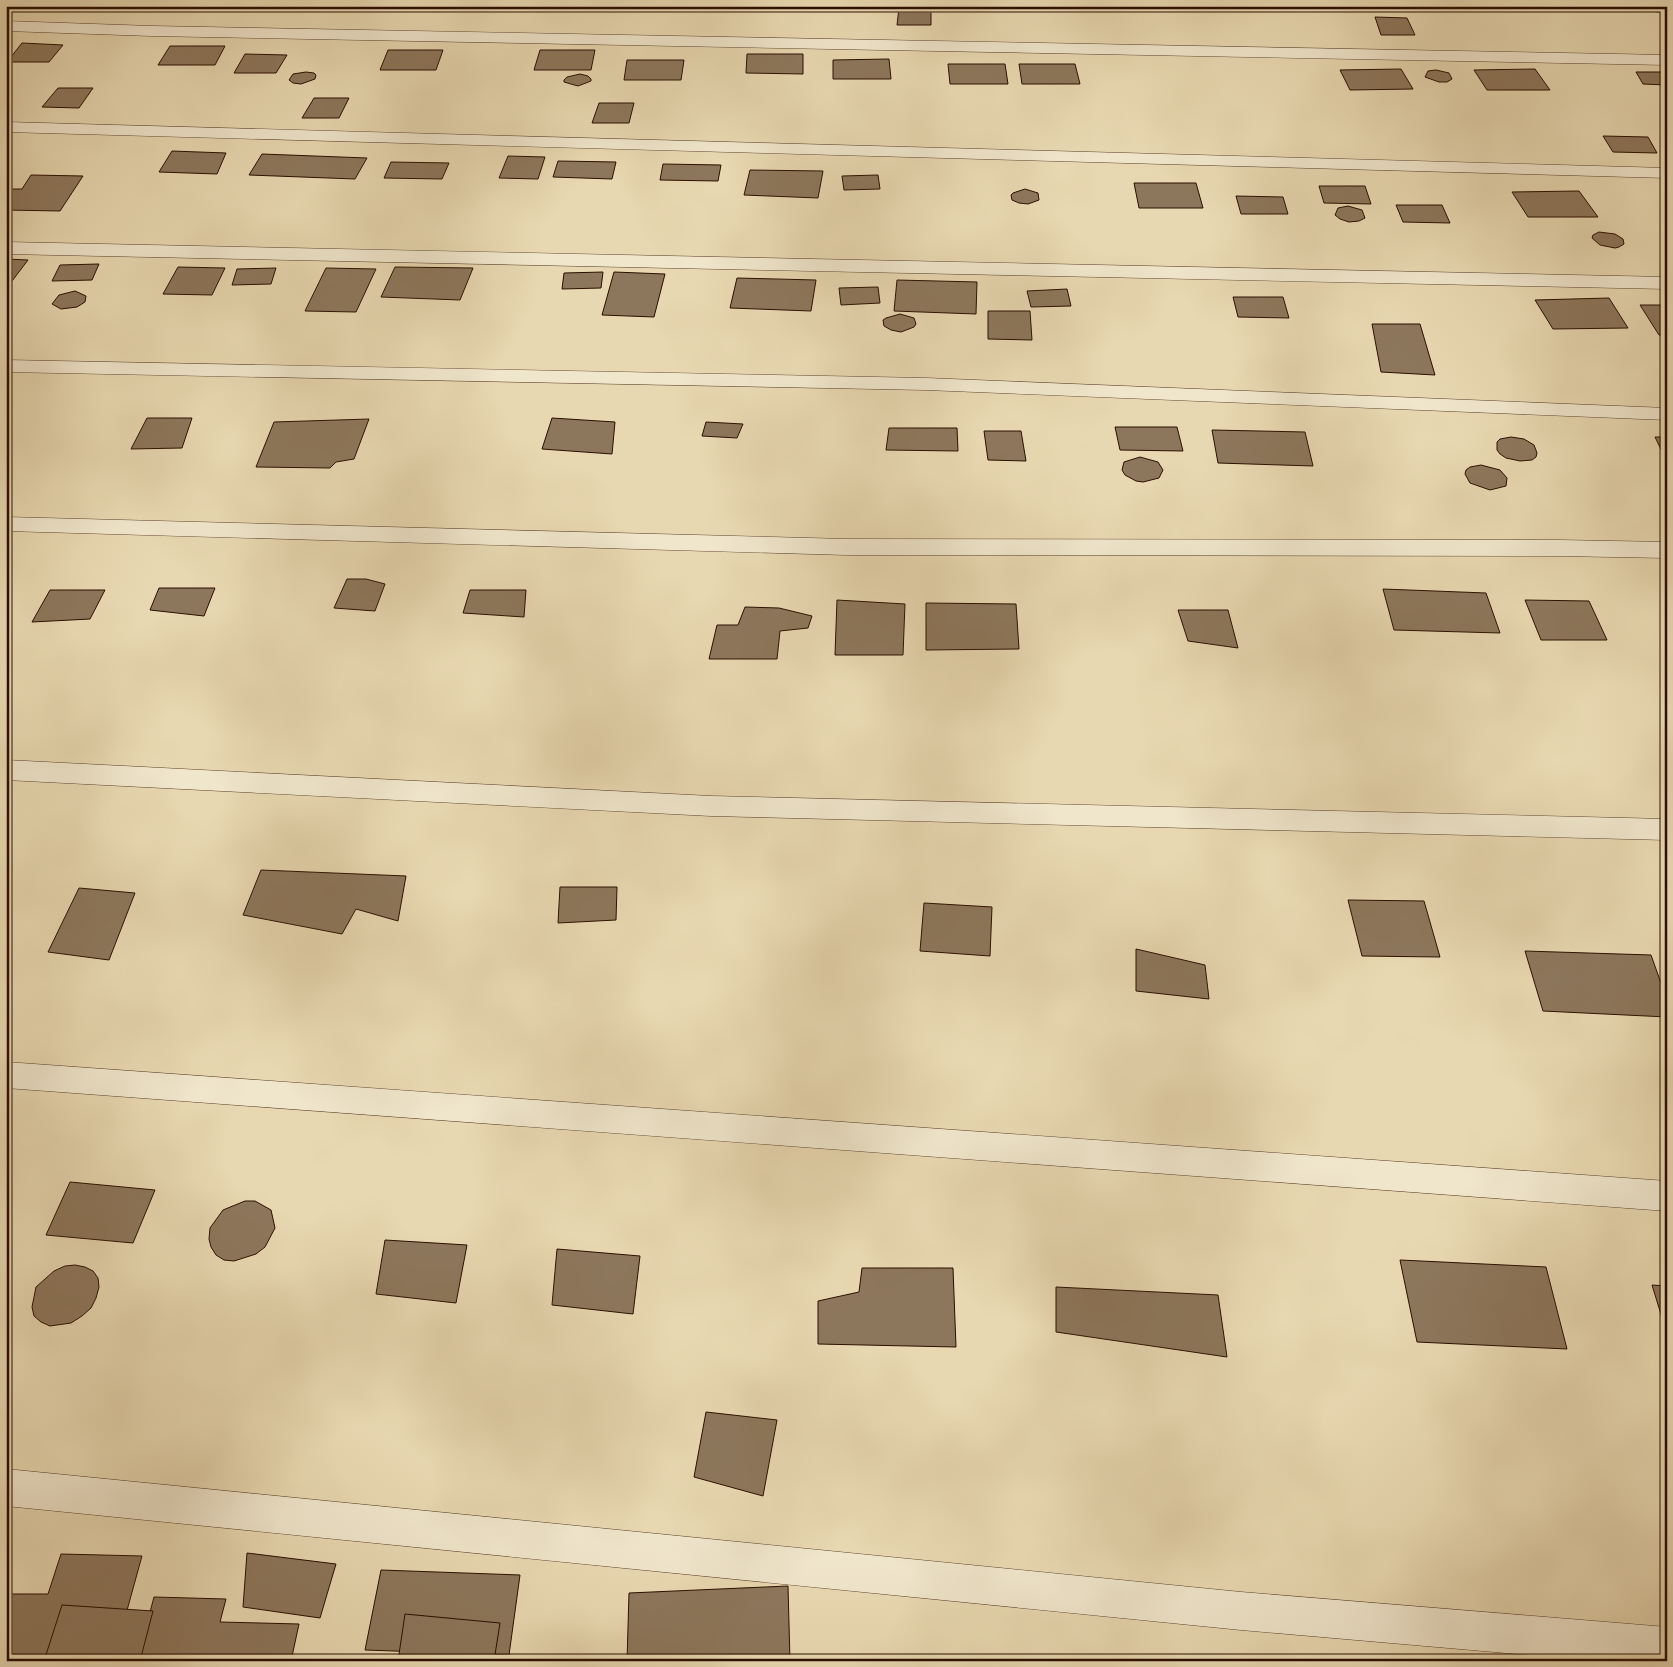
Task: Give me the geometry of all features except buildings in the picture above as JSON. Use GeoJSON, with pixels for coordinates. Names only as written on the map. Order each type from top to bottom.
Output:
{"type":"FeatureCollection","features":[{"type":"Feature","properties":{"kind":"street"},"geometry":{"type":"LineString","coordinates":[[6,26],[152,31],[1667,60]]}},
{"type":"Feature","properties":{"kind":"street"},"geometry":{"type":"LineString","coordinates":[[6,127],[1667,173]]}},
{"type":"Feature","properties":{"kind":"street"},"geometry":{"type":"LineString","coordinates":[[6,248],[1667,283]]}},
{"type":"Feature","properties":{"kind":"street"},"geometry":{"type":"LineString","coordinates":[[6,366],[926,384],[1667,414]]}},
{"type":"Feature","properties":{"kind":"street"},"geometry":{"type":"LineString","coordinates":[[6,524],[847,547],[1667,550]]}},
{"type":"Feature","properties":{"kind":"street"},"geometry":{"type":"LineString","coordinates":[[6,770],[711,806],[1667,830]]}},
{"type":"Feature","properties":{"kind":"street"},"geometry":{"type":"LineString","coordinates":[[6,1075],[1667,1196]]}},
{"type":"Feature","properties":{"kind":"street"},"geometry":{"type":"LineString","coordinates":[[6,1487],[1241,1611],[1667,1647]]}}]}
